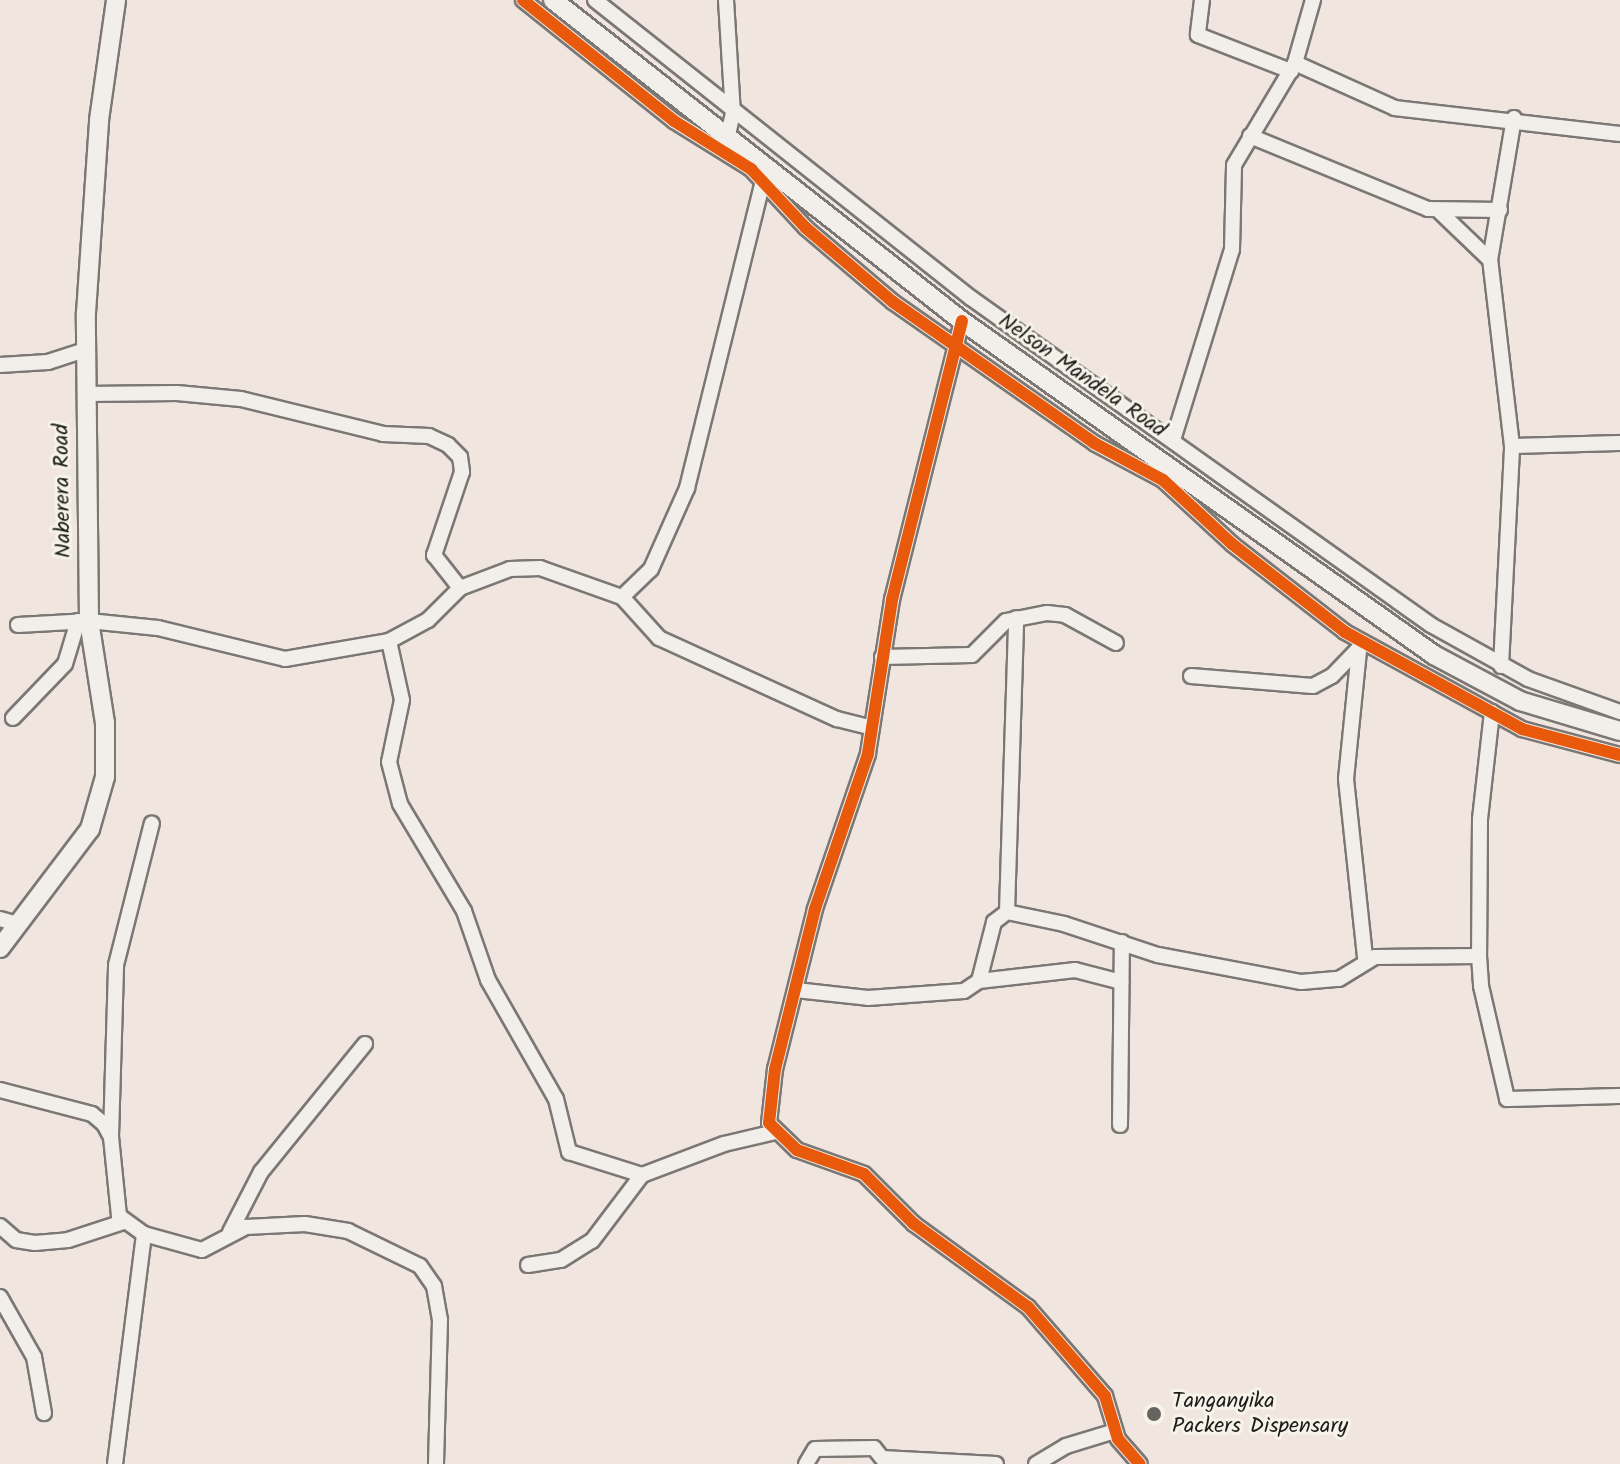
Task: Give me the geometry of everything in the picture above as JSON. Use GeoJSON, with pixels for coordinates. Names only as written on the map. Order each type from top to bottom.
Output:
{"type":"FeatureCollection","features":[{"type":"Feature","properties":{"kind":"main road","name":"Naberera Road"},"geometry":{"type":"LineString","coordinates":[[0,948],[9,921],[73,854],[99,810],[106,747],[83,621],[88,242],[116,0]]}},
{"type":"Feature","properties":{"kind":"main road","name":"Nelson Mandela Road"},"geometry":{"type":"LineString","coordinates":[[553,0],[962,321],[1434,655],[1520,701],[1620,731]]}},
{"type":"Feature","properties":{"kind":"street"},"geometry":{"type":"LineString","coordinates":[[523,0],[674,121],[763,181],[851,269],[1094,443],[1163,480],[1232,544],[1359,645],[1553,739],[1620,755]]}},
{"type":"Feature","properties":{"kind":"street"},"geometry":{"type":"LineString","coordinates":[[595,0],[733,113],[986,310],[1431,625],[1501,666],[1559,693],[1620,712]]}},
{"type":"Feature","properties":{"kind":"street"},"geometry":{"type":"LineString","coordinates":[[726,0],[733,113],[727,138]]}},
{"type":"Feature","properties":{"kind":"street"},"geometry":{"type":"LineString","coordinates":[[1202,0],[1198,35],[1293,67],[1395,108],[1514,118],[1620,134]]}},
{"type":"Feature","properties":{"kind":"street"},"geometry":{"type":"LineString","coordinates":[[1173,440],[1232,249],[1234,165],[1293,67],[1313,0]]}},
{"type":"Feature","properties":{"kind":"street"},"geometry":{"type":"LineString","coordinates":[[1501,666],[1512,446],[1490,260],[1514,118]]}},
{"type":"Feature","properties":{"kind":"street"},"geometry":{"type":"LineString","coordinates":[[1250,136],[1440,212],[1490,260]]}},
{"type":"Feature","properties":{"kind":"street"},"geometry":{"type":"LineString","coordinates":[[622,597],[651,569],[687,488],[763,181]]}},
{"type":"Feature","properties":{"kind":"street"},"geometry":{"type":"LineString","coordinates":[[1440,212],[1500,210]]}},
{"type":"Feature","properties":{"kind":"street"},"geometry":{"type":"LineString","coordinates":[[962,321],[958,348],[906,540],[861,780],[815,909],[771,1093],[769,1123],[797,1150],[864,1174],[914,1224],[1028,1307],[1105,1396],[1115,1431],[1140,1464]]}},
{"type":"Feature","properties":{"kind":"street"},"geometry":{"type":"LineString","coordinates":[[0,365],[48,362],[86,350]]}},
{"type":"Feature","properties":{"kind":"street"},"geometry":{"type":"LineString","coordinates":[[86,394],[177,393],[241,399],[383,434],[429,436],[448,445],[460,457],[462,472],[434,555],[460,588]]}},
{"type":"Feature","properties":{"kind":"street"},"geometry":{"type":"LineString","coordinates":[[1512,446],[1620,443]]}},
{"type":"Feature","properties":{"kind":"street"},"geometry":{"type":"LineString","coordinates":[[18,625],[83,621],[158,628],[285,659],[389,641],[428,620],[460,588],[524,566],[622,597],[644,627],[659,638],[837,719],[872,728]]}},
{"type":"Feature","properties":{"kind":"street"},"geometry":{"type":"LineString","coordinates":[[882,657],[972,655],[1000,625],[1016,618],[1060,613],[1116,643]]}},
{"type":"Feature","properties":{"kind":"street"},"geometry":{"type":"LineString","coordinates":[[1007,912],[1016,618]]}},
{"type":"Feature","properties":{"kind":"street"},"geometry":{"type":"LineString","coordinates":[[13,718],[65,664],[83,621]]}},
{"type":"Feature","properties":{"kind":"street"},"geometry":{"type":"LineString","coordinates":[[389,641],[402,700],[390,767],[408,824],[464,911],[488,980],[556,1099],[565,1121],[566,1148],[604,1167],[642,1175]]}},
{"type":"Feature","properties":{"kind":"street"},"geometry":{"type":"LineString","coordinates":[[1191,676],[1313,686],[1332,676],[1359,645]]}},
{"type":"Feature","properties":{"kind":"street"},"geometry":{"type":"LineString","coordinates":[[1359,645],[1346,779],[1365,958]]}},
{"type":"Feature","properties":{"kind":"street"},"geometry":{"type":"LineString","coordinates":[[1492,712],[1480,819],[1479,956],[1481,986],[1508,1101],[1620,1096]]}},
{"type":"Feature","properties":{"kind":"street"},"geometry":{"type":"LineString","coordinates":[[123,1222],[111,1137],[116,965],[152,823]]}},
{"type":"Feature","properties":{"kind":"street"},"geometry":{"type":"LineString","coordinates":[[1007,912],[1122,942],[1158,955],[1301,982],[1339,979],[1365,958],[1479,956]]}},
{"type":"Feature","properties":{"kind":"street"},"geometry":{"type":"LineString","coordinates":[[979,981],[994,922],[1007,912]]}},
{"type":"Feature","properties":{"kind":"street"},"geometry":{"type":"LineString","coordinates":[[1120,1125],[1122,942]]}},
{"type":"Feature","properties":{"kind":"street"},"geometry":{"type":"LineString","coordinates":[[796,990],[908,997],[964,991],[979,981],[1077,970],[1121,982]]}},
{"type":"Feature","properties":{"kind":"street"},"geometry":{"type":"LineString","coordinates":[[230,1232],[261,1172],[365,1044]]}},
{"type":"Feature","properties":{"kind":"street"},"geometry":{"type":"LineString","coordinates":[[0,1090],[92,1114],[111,1137]]}},
{"type":"Feature","properties":{"kind":"street"},"geometry":{"type":"LineString","coordinates":[[528,1265],[561,1260],[592,1241],[642,1175],[724,1144],[775,1132]]}},
{"type":"Feature","properties":{"kind":"street"},"geometry":{"type":"LineString","coordinates":[[0,1226],[16,1240],[35,1243],[68,1240],[123,1222],[144,1234],[202,1250],[230,1232],[273,1222],[334,1228],[387,1247],[430,1278],[440,1320],[436,1464]]}},
{"type":"Feature","properties":{"kind":"street"},"geometry":{"type":"LineString","coordinates":[[115,1464],[144,1234]]}},
{"type":"Feature","properties":{"kind":"street"},"geometry":{"type":"LineString","coordinates":[[0,1297],[34,1357],[44,1413]]}},
{"type":"Feature","properties":{"kind":"street"},"geometry":{"type":"LineString","coordinates":[[1036,1464],[1066,1446],[1115,1431]]}},
{"type":"Feature","properties":{"kind":"street"},"geometry":{"type":"LineString","coordinates":[[806,1464],[815,1449],[874,1448],[885,1459],[996,1464]]}},
{"type":"Feature","properties":{"kind":"cycle path"},"geometry":{"type":"LineString","coordinates":[[523,0],[674,121],[751,169],[806,228],[893,302],[1094,443],[1163,480],[1232,544],[1345,632],[1522,729],[1620,755]]}},
{"type":"Feature","properties":{"kind":"cycle path"},"geometry":{"type":"LineString","coordinates":[[962,321],[892,600],[868,754],[815,909],[775,1069],[769,1123],[797,1150],[864,1174],[914,1224],[1028,1307],[1105,1396],[1118,1439],[1140,1464]]}},
{"type":"Feature","properties":{"kind":"place","name":"Tanganyika Packers Dispensary"},"geometry":{"type":"Point","coordinates":[1154,1414]}}]}
